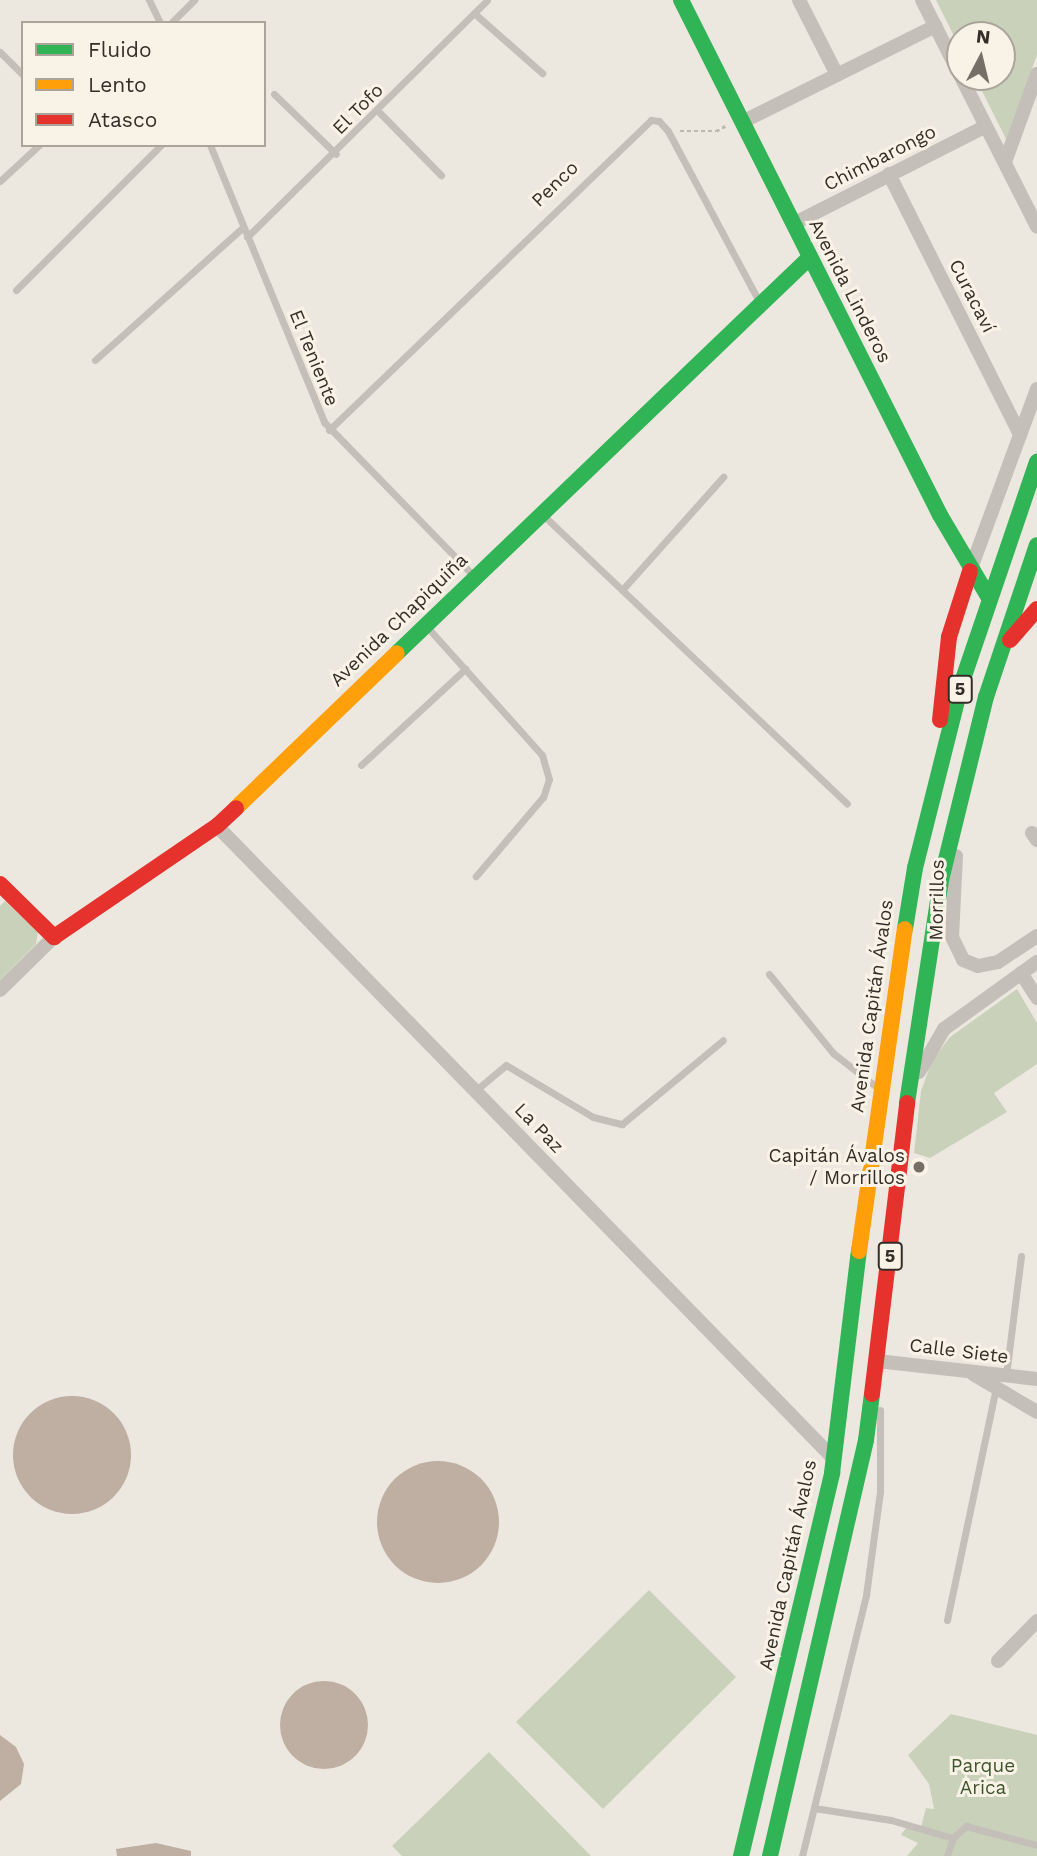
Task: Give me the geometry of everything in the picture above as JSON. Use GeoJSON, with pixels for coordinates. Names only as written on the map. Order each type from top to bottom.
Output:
{"type":"FeatureCollection","features":[{"type":"Feature","properties":{"kind":"main road","name":"Avenida Linderos"},"geometry":{"type":"LineString","coordinates":[[681,0],[809,258],[970,571],[989,598]]}},
{"type":"Feature","properties":{"kind":"main road","name":"Avenida Chapiquiña"},"geometry":{"type":"LineString","coordinates":[[54,937],[217,826],[474,576],[809,258]]}},
{"type":"Feature","properties":{"kind":"main road","name":"Avenida Capitán Ávalos"},"geometry":{"type":"LineString","coordinates":[[741,1856],[833,1458],[879,1089],[901,938],[935,781],[989,598],[1037,462]]}},
{"type":"Feature","properties":{"kind":"main road","name":"5"},"geometry":{"type":"LineString","coordinates":[[770,1856],[844,1548],[877,1361],[929,941],[960,796],[999,654],[1037,545]]}},
{"type":"Feature","properties":{"kind":"main road"},"geometry":{"type":"LineString","coordinates":[[935,781],[949,637],[970,571]]}},
{"type":"Feature","properties":{"kind":"main road"},"geometry":{"type":"LineString","coordinates":[[989,598],[999,654]]}},
{"type":"Feature","properties":{"kind":"main road"},"geometry":{"type":"LineString","coordinates":[[999,654],[1037,609]]}},
{"type":"Feature","properties":{"kind":"main road"},"geometry":{"type":"LineString","coordinates":[[2,891],[54,937]]}},
{"type":"Feature","properties":{"kind":"street"},"geometry":{"type":"LineString","coordinates":[[799,0],[837,75]]}},
{"type":"Feature","properties":{"kind":"street"},"geometry":{"type":"LineString","coordinates":[[922,0],[1037,227]]}},
{"type":"Feature","properties":{"kind":"street"},"geometry":{"type":"LineString","coordinates":[[741,120],[935,26]]}},
{"type":"Feature","properties":{"kind":"street"},"geometry":{"type":"LineString","coordinates":[[1005,162],[1037,74]]}},
{"type":"Feature","properties":{"kind":"street","name":"Chimbarongo"},"geometry":{"type":"LineString","coordinates":[[793,224],[984,127]]}},
{"type":"Feature","properties":{"kind":"street","name":"Curacaví"},"geometry":{"type":"LineString","coordinates":[[889,174],[1020,435]]}},
{"type":"Feature","properties":{"kind":"street"},"geometry":{"type":"LineString","coordinates":[[970,571],[1037,389]]}},
{"type":"Feature","properties":{"kind":"street","name":"Morrillos"},"geometry":{"type":"LineString","coordinates":[[960,796],[953,919],[958,955],[970,964],[988,965],[1037,936]]}},
{"type":"Feature","properties":{"kind":"street","name":"La Paz"},"geometry":{"type":"LineString","coordinates":[[217,826],[833,1458]]}},
{"type":"Feature","properties":{"kind":"street"},"geometry":{"type":"LineString","coordinates":[[0,990],[54,937]]}},
{"type":"Feature","properties":{"kind":"street"},"geometry":{"type":"LineString","coordinates":[[907,1110],[922,1063],[936,1037],[1037,962]]}},
{"type":"Feature","properties":{"kind":"street"},"geometry":{"type":"LineString","coordinates":[[1020,973],[1037,998]]}},
{"type":"Feature","properties":{"kind":"street","name":"Calle Siete"},"geometry":{"type":"LineString","coordinates":[[877,1361],[1037,1379]]}},
{"type":"Feature","properties":{"kind":"street"},"geometry":{"type":"LineString","coordinates":[[969,1371],[1037,1412]]}},
{"type":"Feature","properties":{"kind":"street"},"geometry":{"type":"LineString","coordinates":[[998,1661],[1037,1621]]}},
{"type":"Feature","properties":{"kind":"lane"},"geometry":{"type":"LineString","coordinates":[[149,0],[159,21]]}},
{"type":"Feature","properties":{"kind":"lane"},"geometry":{"type":"LineString","coordinates":[[174,21],[194,0]]}},
{"type":"Feature","properties":{"kind":"lane","name":"El Tofo"},"geometry":{"type":"LineString","coordinates":[[247,237],[336,154],[487,0]]}},
{"type":"Feature","properties":{"kind":"lane"},"geometry":{"type":"LineString","coordinates":[[474,13],[542,74]]}},
{"type":"Feature","properties":{"kind":"lane"},"geometry":{"type":"LineString","coordinates":[[0,52],[21,73]]}},
{"type":"Feature","properties":{"kind":"lane"},"geometry":{"type":"LineString","coordinates":[[274,93],[336,154]]}},
{"type":"Feature","properties":{"kind":"lane"},"geometry":{"type":"LineString","coordinates":[[378,111],[441,175]]}},
{"type":"Feature","properties":{"kind":"lane","name":"Penco"},"geometry":{"type":"LineString","coordinates":[[329,430],[643,124],[659,121],[668,131]]}},
{"type":"Feature","properties":{"kind":"lane"},"geometry":{"type":"LineString","coordinates":[[668,131],[761,306]]}},
{"type":"Feature","properties":{"kind":"lane"},"geometry":{"type":"LineString","coordinates":[[0,181],[37,147]]}},
{"type":"Feature","properties":{"kind":"lane"},"geometry":{"type":"LineString","coordinates":[[16,290],[159,147]]}},
{"type":"Feature","properties":{"kind":"lane","name":"El Teniente"},"geometry":{"type":"LineString","coordinates":[[211,147],[329,430],[474,576]]}},
{"type":"Feature","properties":{"kind":"lane"},"geometry":{"type":"LineString","coordinates":[[94,360],[243,227]]}},
{"type":"Feature","properties":{"kind":"lane"},"geometry":{"type":"LineString","coordinates":[[622,590],[723,477]]}},
{"type":"Feature","properties":{"kind":"lane"},"geometry":{"type":"LineString","coordinates":[[540,513],[847,803]]}},
{"type":"Feature","properties":{"kind":"lane"},"geometry":{"type":"LineString","coordinates":[[425,624],[542,755],[549,779],[543,797],[476,876]]}},
{"type":"Feature","properties":{"kind":"lane"},"geometry":{"type":"LineString","coordinates":[[361,765],[465,668]]}},
{"type":"Feature","properties":{"kind":"lane"},"geometry":{"type":"LineString","coordinates":[[769,974],[833,1053],[879,1089]]}},
{"type":"Feature","properties":{"kind":"lane"},"geometry":{"type":"LineString","coordinates":[[475,1091],[506,1065],[593,1117],[622,1124],[723,1040]]}},
{"type":"Feature","properties":{"kind":"lane"},"geometry":{"type":"LineString","coordinates":[[1006,1376],[1021,1256]]}},
{"type":"Feature","properties":{"kind":"lane"},"geometry":{"type":"LineString","coordinates":[[802,1856],[866,1595],[876,1527],[881,1425],[877,1361]]}},
{"type":"Feature","properties":{"kind":"lane"},"geometry":{"type":"LineString","coordinates":[[947,1620],[996,1387]]}},
{"type":"Feature","properties":{"kind":"lane"},"geometry":{"type":"LineString","coordinates":[[814,1808],[891,1820],[953,1839]]}},
{"type":"Feature","properties":{"kind":"lane"},"geometry":{"type":"LineString","coordinates":[[947,1856],[953,1839],[962,1828],[973,1826],[1037,1845]]}},
{"type":"Feature","properties":{"kind":"path"},"geometry":{"type":"LineString","coordinates":[[668,131],[716,131],[741,120]]}},
{"type":"Feature","properties":{"kind":"green space"},"geometry":{"type":"Polygon","coordinates":[[[936,0],[1037,0],[1037,55],[1006,139],[982,91],[1016,91],[1016,21],[946,21],[936,0]]]}},
{"type":"Feature","properties":{"kind":"green space"},"geometry":{"type":"Polygon","coordinates":[[[5,901],[38,932],[36,944],[0,980],[0,906],[5,901]]]}},
{"type":"Feature","properties":{"kind":"green space"},"geometry":{"type":"Polygon","coordinates":[[[1017,989],[1037,1023],[1037,1064],[994,1093],[1007,1112],[930,1158],[914,1153],[921,1091],[932,1061],[950,1037],[1017,989]]]}},
{"type":"Feature","properties":{"kind":"green space"},"geometry":{"type":"Polygon","coordinates":[[[649,1590],[736,1677],[603,1809],[516,1722],[649,1590]]]}},
{"type":"Feature","properties":{"kind":"green space","name":"Parque Arica"},"geometry":{"type":"Polygon","coordinates":[[[951,1714],[1037,1735],[1037,1856],[907,1856],[918,1843],[901,1835],[908,1825],[920,1831],[926,1808],[934,1809],[929,1784],[908,1755],[951,1714]]]}},
{"type":"Feature","properties":{"kind":"green space"},"geometry":{"type":"Polygon","coordinates":[[[489,1752],[591,1856],[402,1856],[392,1846],[489,1752]]]}},
{"type":"Feature","properties":{"kind":"building"},"geometry":{"type":"Polygon","coordinates":[[[72,1396],[95,1400],[114,1413],[127,1432],[131,1455],[127,1478],[114,1497],[95,1510],[72,1514],[49,1510],[30,1497],[17,1478],[13,1455],[17,1432],[30,1413],[49,1400],[72,1396]]]}},
{"type":"Feature","properties":{"kind":"building"},"geometry":{"type":"Polygon","coordinates":[[[438,1461],[461,1466],[481,1479],[494,1499],[499,1522],[494,1545],[481,1565],[461,1578],[438,1583],[415,1578],[395,1565],[382,1545],[377,1522],[382,1499],[395,1479],[415,1466],[438,1461]]]}},
{"type":"Feature","properties":{"kind":"building"},"geometry":{"type":"Polygon","coordinates":[[[324,1681],[341,1685],[355,1694],[364,1708],[368,1725],[364,1742],[355,1756],[341,1765],[324,1769],[307,1765],[293,1756],[284,1742],[280,1725],[284,1708],[293,1694],[307,1685],[324,1681]]]}},
{"type":"Feature","properties":{"kind":"building"},"geometry":{"type":"Polygon","coordinates":[[[0,1735],[16,1747],[24,1764],[21,1784],[0,1801],[0,1735]]]}},
{"type":"Feature","properties":{"kind":"building"},"geometry":{"type":"Polygon","coordinates":[[[156,1843],[191,1851],[191,1856],[117,1856],[116,1849],[156,1843]]]}},
{"type":"Feature","properties":{"kind":"traffic: fast"},"geometry":{"type":"LineString","coordinates":[[681,0],[940,515],[989,598]]}},
{"type":"Feature","properties":{"kind":"traffic: fast"},"geometry":{"type":"LineString","coordinates":[[397,653],[809,258]]}},
{"type":"Feature","properties":{"kind":"traffic: fast"},"geometry":{"type":"LineString","coordinates":[[905,929],[915,868],[961,685],[1037,462]]}},
{"type":"Feature","properties":{"kind":"traffic: fast"},"geometry":{"type":"LineString","coordinates":[[907,1103],[941,880],[986,697],[1037,545]]}},
{"type":"Feature","properties":{"kind":"traffic: fast"},"geometry":{"type":"LineString","coordinates":[[741,1856],[832,1473],[859,1251]]}},
{"type":"Feature","properties":{"kind":"traffic: fast"},"geometry":{"type":"LineString","coordinates":[[770,1856],[866,1440],[872,1394]]}},
{"type":"Feature","properties":{"kind":"traffic: slow"},"geometry":{"type":"LineString","coordinates":[[236,808],[397,653]]}},
{"type":"Feature","properties":{"kind":"traffic: slow"},"geometry":{"type":"LineString","coordinates":[[859,1251],[905,929]]}},
{"type":"Feature","properties":{"kind":"traffic: jam"},"geometry":{"type":"LineString","coordinates":[[940,720],[949,637],[970,571]]}},
{"type":"Feature","properties":{"kind":"traffic: jam"},"geometry":{"type":"LineString","coordinates":[[1010,640],[1037,609]]}},
{"type":"Feature","properties":{"kind":"traffic: jam"},"geometry":{"type":"LineString","coordinates":[[0,884],[54,937],[217,826],[236,808]]}},
{"type":"Feature","properties":{"kind":"traffic: jam"},"geometry":{"type":"LineString","coordinates":[[872,1394],[907,1103]]}},
{"type":"Feature","properties":{"kind":"place","name":"Capitán Ávalos / Morrillos"},"geometry":{"type":"Point","coordinates":[919,1167]}}]}
